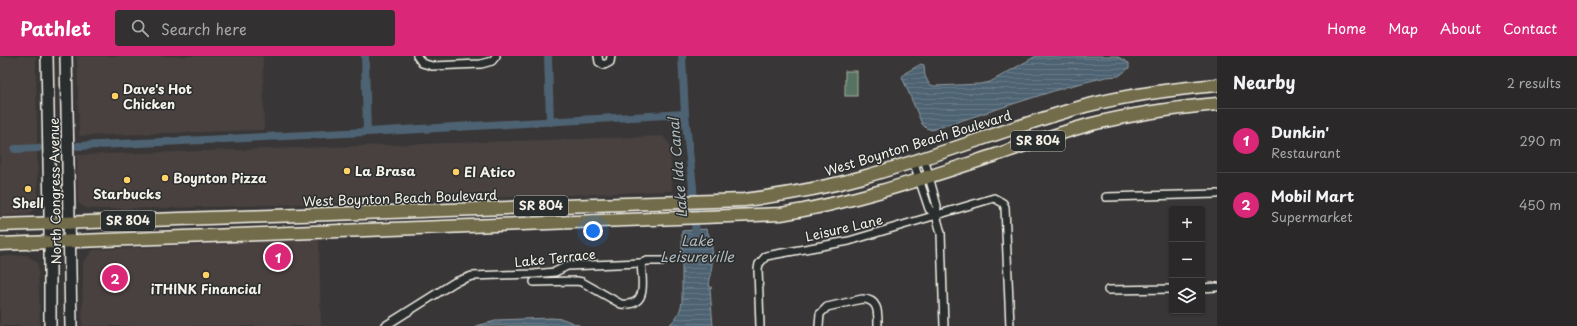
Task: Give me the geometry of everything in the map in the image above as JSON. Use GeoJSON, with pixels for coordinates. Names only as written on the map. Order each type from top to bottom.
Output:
{"type":"FeatureCollection","features":[{"type":"Feature","properties":{"kind":"main road","name":"North Congress Avenue"},"geometry":{"type":"LineString","coordinates":[[47,56],[50,326]]}},
{"type":"Feature","properties":{"kind":"main road","name":"North Congress Avenue"},"geometry":{"type":"LineString","coordinates":[[66,56],[71,326]]}},
{"type":"Feature","properties":{"kind":"main road","name":"West Boynton Beach Boulevard"},"geometry":{"type":"LineString","coordinates":[[0,225],[744,200],[808,190],[864,177],[1086,106],[1149,93],[1217,85]]}},
{"type":"Feature","properties":{"kind":"main road","name":"SR 804"},"geometry":{"type":"LineString","coordinates":[[0,244],[780,214],[836,204],[925,178],[1090,125],[1153,111],[1217,104]]}},
{"type":"Feature","properties":{"kind":"main road"},"geometry":{"type":"LineString","coordinates":[[307,232],[326,214]]}},
{"type":"Feature","properties":{"kind":"main road"},"geometry":{"type":"LineString","coordinates":[[280,233],[297,215]]}},
{"type":"Feature","properties":{"kind":"street"},"geometry":{"type":"LineString","coordinates":[[417,56],[422,63],[432,66],[481,64],[492,61],[496,56]]}},
{"type":"Feature","properties":{"kind":"street"},"geometry":{"type":"LineString","coordinates":[[598,56],[598,62],[604,65],[610,62],[611,56]]}},
{"type":"Feature","properties":{"kind":"street"},"geometry":{"type":"LineString","coordinates":[[919,160],[937,206],[936,215],[941,233],[944,326]]}},
{"type":"Feature","properties":{"kind":"street"},"geometry":{"type":"LineString","coordinates":[[919,160],[925,178],[929,209],[936,215]]}},
{"type":"Feature","properties":{"kind":"street"},"geometry":{"type":"LineString","coordinates":[[1106,198],[1217,194]]}},
{"type":"Feature","properties":{"kind":"street","name":"Leisure Lane"},"geometry":{"type":"LineString","coordinates":[[760,326],[758,269],[759,264],[766,256],[848,242],[989,198],[994,198],[1003,203],[1005,207],[1010,326]]}},
{"type":"Feature","properties":{"kind":"street"},"geometry":{"type":"LineString","coordinates":[[641,263],[647,261],[663,261]]}},
{"type":"Feature","properties":{"kind":"street","name":"Lake Terrace"},"geometry":{"type":"LineString","coordinates":[[385,326],[455,282],[472,276],[534,274],[555,272],[567,266],[641,263],[642,296],[630,304],[621,304],[582,282],[534,282]]}},
{"type":"Feature","properties":{"kind":"street"},"geometry":{"type":"LineString","coordinates":[[1205,288],[1217,288]]}},
{"type":"Feature","properties":{"kind":"street"},"geometry":{"type":"LineString","coordinates":[[1108,290],[1169,289]]}},
{"type":"Feature","properties":{"kind":"street"},"geometry":{"type":"LineString","coordinates":[[819,326],[820,314],[827,307],[867,299],[876,305],[878,310],[878,326]]}},
{"type":"Feature","properties":{"kind":"shaded area"},"geometry":{"type":"Polygon","coordinates":[[[0,56],[36,56],[38,206],[28,215],[0,216],[0,56]]]}},
{"type":"Feature","properties":{"kind":"shaded area"},"geometry":{"type":"Polygon","coordinates":[[[77,56],[263,56],[264,130],[79,136],[77,56]]]}},
{"type":"Feature","properties":{"kind":"shaded area"},"geometry":{"type":"Polygon","coordinates":[[[663,136],[670,145],[672,191],[173,208],[87,209],[78,203],[77,155],[663,136]]]}},
{"type":"Feature","properties":{"kind":"shaded area"},"geometry":{"type":"Polygon","coordinates":[[[319,239],[321,326],[82,326],[83,262],[93,250],[319,239]]]}},
{"type":"Feature","properties":{"kind":"shaded area"},"geometry":{"type":"Polygon","coordinates":[[[27,255],[38,263],[40,326],[0,326],[0,256],[27,255]]]}},
{"type":"Feature","properties":{"kind":"green space"},"geometry":{"type":"Polygon","coordinates":[[[845,71],[857,71],[857,96],[845,96],[845,71]]]}},
{"type":"Feature","properties":{"kind":"water"},"geometry":{"type":"Polygon","coordinates":[[[1036,56],[1116,56],[1129,63],[1129,68],[1119,76],[1106,77],[1066,87],[932,130],[926,128],[922,124],[902,77],[905,73],[921,64],[924,65],[925,76],[929,84],[934,86],[980,84],[990,82],[1036,56]]]}},
{"type":"Feature","properties":{"kind":"water","name":"Lake Leisureville"},"geometry":{"type":"Polygon","coordinates":[[[706,229],[712,249],[712,264],[709,286],[712,288],[710,289],[713,326],[668,326],[677,316],[682,302],[682,231],[706,229]]]}},
{"type":"Feature","properties":{"kind":"water"},"geometry":{"type":"Polygon","coordinates":[[[563,319],[581,326],[476,326],[496,320],[563,319]]]}},
{"type":"Feature","properties":{"kind":"waterway"},"geometry":{"type":"LineString","coordinates":[[365,56],[367,132]]}},
{"type":"Feature","properties":{"kind":"waterway"},"geometry":{"type":"LineString","coordinates":[[548,56],[550,122]]}},
{"type":"Feature","properties":{"kind":"waterway","name":"Lake Ida Canal"},"geometry":{"type":"LineString","coordinates":[[682,56],[685,114],[693,187],[696,239]]}},
{"type":"Feature","properties":{"kind":"waterway"},"geometry":{"type":"LineString","coordinates":[[78,146],[367,132],[685,114]]}},
{"type":"Feature","properties":{"kind":"waterway"},"geometry":{"type":"LineString","coordinates":[[15,149],[38,148]]}},
{"type":"Feature","properties":{"kind":"place","name":"Dave's Hot Chicken"},"geometry":{"type":"Point","coordinates":[115,96]}},
{"type":"Feature","properties":{"kind":"place","name":"La Brasa"},"geometry":{"type":"Point","coordinates":[347,171]}},
{"type":"Feature","properties":{"kind":"place","name":"El Atico"},"geometry":{"type":"Point","coordinates":[456,172]}},
{"type":"Feature","properties":{"kind":"place","name":"Boynton Pizza"},"geometry":{"type":"Point","coordinates":[165,178]}},
{"type":"Feature","properties":{"kind":"place","name":"Starbucks"},"geometry":{"type":"Point","coordinates":[127,180]}},
{"type":"Feature","properties":{"kind":"place","name":"Shell"},"geometry":{"type":"Point","coordinates":[28,189]}},
{"type":"Feature","properties":{"kind":"place","name":"Dunkin'"},"geometry":{"type":"Point","coordinates":[278,257]}},
{"type":"Feature","properties":{"kind":"place","name":"iTHINK Financial"},"geometry":{"type":"Point","coordinates":[206,275]}},
{"type":"Feature","properties":{"kind":"place","name":"Mobil Mart"},"geometry":{"type":"Point","coordinates":[115,278]}}]}
